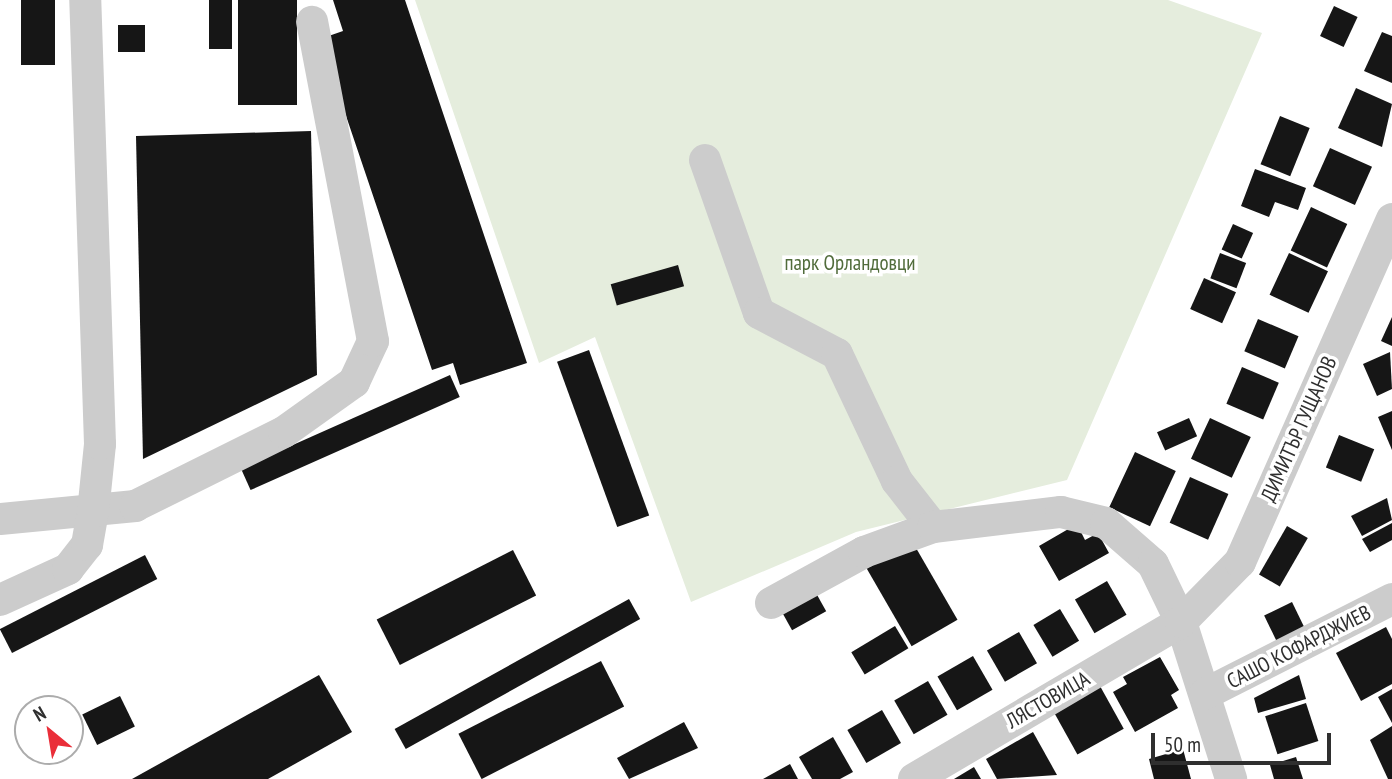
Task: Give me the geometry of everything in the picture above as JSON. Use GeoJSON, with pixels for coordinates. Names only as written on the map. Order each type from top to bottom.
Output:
{"type":"FeatureCollection","features":[{"type":"Feature","properties":{"kind":"street"},"geometry":{"type":"LineString","coordinates":[[0,600],[68,569],[87,545],[93,512],[100,444],[85,0]]}},
{"type":"Feature","properties":{"kind":"street"},"geometry":{"type":"LineString","coordinates":[[0,519],[135,506],[284,432],[354,382],[373,341],[312,22]]}},
{"type":"Feature","properties":{"kind":"street"},"geometry":{"type":"LineString","coordinates":[[705,160],[759,313],[837,354],[897,481],[933,527]]}},
{"type":"Feature","properties":{"kind":"street","name":"ДИМИТЪР ГУЩАНОВ"},"geometry":{"type":"LineString","coordinates":[[1181,622],[1240,562],[1392,219]]}},
{"type":"Feature","properties":{"kind":"street"},"geometry":{"type":"LineString","coordinates":[[771,603],[864,552],[933,527],[1061,512],[1106,523],[1153,564],[1181,622],[1231,779]]}},
{"type":"Feature","properties":{"kind":"street","name":"САШО КОФАРДЖИЕВ"},"geometry":{"type":"LineString","coordinates":[[1205,694],[1392,599]]}},
{"type":"Feature","properties":{"kind":"street","name":"ЛЯСТОВИЦА"},"geometry":{"type":"LineString","coordinates":[[914,779],[1181,622]]}},
{"type":"Feature","properties":{"kind":"green space","name":"парк Орландовци"},"geometry":{"type":"Polygon","coordinates":[[[415,0],[1168,0],[1262,33],[1067,480],[856,532],[691,602],[595,337],[539,363],[415,0]]]}},
{"type":"Feature","properties":{"kind":"building"},"geometry":{"type":"Polygon","coordinates":[[[21,0],[55,0],[55,65],[21,65],[21,0]]]}},
{"type":"Feature","properties":{"kind":"building"},"geometry":{"type":"Polygon","coordinates":[[[209,0],[232,0],[232,49],[209,49],[209,0]]]}},
{"type":"Feature","properties":{"kind":"building"},"geometry":{"type":"Polygon","coordinates":[[[238,0],[297,0],[297,105],[238,105],[238,0]]]}},
{"type":"Feature","properties":{"kind":"building"},"geometry":{"type":"Polygon","coordinates":[[[333,0],[405,0],[527,363],[460,385],[453,363],[432,370],[320,39],[343,31],[333,0]]]}},
{"type":"Feature","properties":{"kind":"building"},"geometry":{"type":"Polygon","coordinates":[[[1334,6],[1358,17],[1344,47],[1320,36],[1334,6]]]}},
{"type":"Feature","properties":{"kind":"building"},"geometry":{"type":"Polygon","coordinates":[[[118,25],[145,25],[145,52],[118,52],[118,25]]]}},
{"type":"Feature","properties":{"kind":"building"},"geometry":{"type":"Polygon","coordinates":[[[1382,32],[1392,36],[1392,83],[1364,71],[1382,32]]]}},
{"type":"Feature","properties":{"kind":"building"},"geometry":{"type":"Polygon","coordinates":[[[1356,88],[1392,104],[1382,147],[1338,128],[1356,88]]]}},
{"type":"Feature","properties":{"kind":"building"},"geometry":{"type":"Polygon","coordinates":[[[1280,116],[1310,128],[1290,176],[1261,164],[1280,116]]]}},
{"type":"Feature","properties":{"kind":"building"},"geometry":{"type":"Polygon","coordinates":[[[311,131],[317,375],[143,459],[136,136],[311,131]]]}},
{"type":"Feature","properties":{"kind":"building"},"geometry":{"type":"Polygon","coordinates":[[[1330,148],[1372,167],[1355,205],[1313,186],[1330,148]]]}},
{"type":"Feature","properties":{"kind":"building"},"geometry":{"type":"Polygon","coordinates":[[[1255,169],[1306,188],[1298,210],[1275,202],[1269,217],[1241,206],[1255,169]]]}},
{"type":"Feature","properties":{"kind":"building"},"geometry":{"type":"Polygon","coordinates":[[[1311,207],[1347,224],[1327,267],[1291,251],[1311,207]]]}},
{"type":"Feature","properties":{"kind":"building"},"geometry":{"type":"Polygon","coordinates":[[[1233,224],[1253,233],[1242,259],[1222,250],[1233,224]]]}},
{"type":"Feature","properties":{"kind":"building"},"geometry":{"type":"Polygon","coordinates":[[[1220,253],[1246,263],[1236,288],[1210,278],[1220,253]]]}},
{"type":"Feature","properties":{"kind":"building"},"geometry":{"type":"Polygon","coordinates":[[[1289,253],[1328,271],[1309,313],[1270,295],[1289,253]]]}},
{"type":"Feature","properties":{"kind":"building"},"geometry":{"type":"Polygon","coordinates":[[[678,265],[684,286],[617,305],[611,284],[678,265]]]}},
{"type":"Feature","properties":{"kind":"building"},"geometry":{"type":"Polygon","coordinates":[[[1204,278],[1236,292],[1222,323],[1190,309],[1204,278]]]}},
{"type":"Feature","properties":{"kind":"building"},"geometry":{"type":"Polygon","coordinates":[[[1392,317],[1392,346],[1381,341],[1392,317]]]}},
{"type":"Feature","properties":{"kind":"building"},"geometry":{"type":"Polygon","coordinates":[[[1258,319],[1299,336],[1285,368],[1244,351],[1258,319]]]}},
{"type":"Feature","properties":{"kind":"building"},"geometry":{"type":"Polygon","coordinates":[[[589,350],[649,515],[617,527],[557,362],[589,350]]]}},
{"type":"Feature","properties":{"kind":"building"},"geometry":{"type":"Polygon","coordinates":[[[1390,352],[1392,389],[1377,396],[1363,364],[1390,352]]]}},
{"type":"Feature","properties":{"kind":"building"},"geometry":{"type":"Polygon","coordinates":[[[1242,367],[1279,383],[1263,419],[1226,404],[1242,367]]]}},
{"type":"Feature","properties":{"kind":"building"},"geometry":{"type":"Polygon","coordinates":[[[450,375],[460,397],[251,490],[241,468],[450,375]]]}},
{"type":"Feature","properties":{"kind":"building"},"geometry":{"type":"Polygon","coordinates":[[[1392,411],[1392,450],[1378,417],[1392,411]]]}},
{"type":"Feature","properties":{"kind":"building"},"geometry":{"type":"Polygon","coordinates":[[[1189,418],[1197,436],[1165,451],[1157,432],[1189,418]]]}},
{"type":"Feature","properties":{"kind":"building"},"geometry":{"type":"Polygon","coordinates":[[[1210,418],[1251,437],[1232,478],[1191,459],[1210,418]]]}},
{"type":"Feature","properties":{"kind":"building"},"geometry":{"type":"Polygon","coordinates":[[[1339,435],[1374,449],[1361,482],[1326,467],[1339,435]]]}},
{"type":"Feature","properties":{"kind":"building"},"geometry":{"type":"Polygon","coordinates":[[[1135,452],[1176,471],[1150,526],[1109,507],[1135,452]]]}},
{"type":"Feature","properties":{"kind":"building"},"geometry":{"type":"Polygon","coordinates":[[[1190,477],[1228,494],[1208,540],[1170,523],[1190,477]]]}},
{"type":"Feature","properties":{"kind":"building"},"geometry":{"type":"Polygon","coordinates":[[[1387,498],[1392,520],[1362,536],[1351,516],[1387,498]]]}},
{"type":"Feature","properties":{"kind":"building"},"geometry":{"type":"Polygon","coordinates":[[[1392,523],[1392,540],[1370,552],[1362,539],[1392,523]]]}},
{"type":"Feature","properties":{"kind":"building"},"geometry":{"type":"Polygon","coordinates":[[[1077,524],[1085,540],[1098,533],[1109,553],[1059,581],[1039,546],[1077,524]]]}},
{"type":"Feature","properties":{"kind":"building"},"geometry":{"type":"Polygon","coordinates":[[[1287,526],[1308,538],[1280,586],[1259,574],[1287,526]]]}},
{"type":"Feature","properties":{"kind":"building"},"geometry":{"type":"Polygon","coordinates":[[[912,541],[958,620],[912,646],[866,568],[912,541]]]}},
{"type":"Feature","properties":{"kind":"building"},"geometry":{"type":"Polygon","coordinates":[[[513,550],[536,595],[400,665],[377,619],[513,550]]]}},
{"type":"Feature","properties":{"kind":"building"},"geometry":{"type":"Polygon","coordinates":[[[145,555],[157,579],[12,653],[0,629],[145,555]]]}},
{"type":"Feature","properties":{"kind":"building"},"geometry":{"type":"Polygon","coordinates":[[[1107,581],[1126,615],[1094,633],[1075,600],[1107,581]]]}},
{"type":"Feature","properties":{"kind":"building"},"geometry":{"type":"Polygon","coordinates":[[[816,593],[826,611],[792,630],[782,612],[816,593]]]}},
{"type":"Feature","properties":{"kind":"building"},"geometry":{"type":"Polygon","coordinates":[[[629,599],[640,619],[406,749],[395,729],[629,599]]]}},
{"type":"Feature","properties":{"kind":"building"},"geometry":{"type":"Polygon","coordinates":[[[1292,602],[1304,627],[1276,641],[1264,616],[1292,602]]]}},
{"type":"Feature","properties":{"kind":"building"},"geometry":{"type":"Polygon","coordinates":[[[1060,609],[1079,641],[1052,657],[1033,625],[1060,609]]]}},
{"type":"Feature","properties":{"kind":"building"},"geometry":{"type":"Polygon","coordinates":[[[895,626],[908,648],[865,675],[851,652],[895,626]]]}},
{"type":"Feature","properties":{"kind":"building"},"geometry":{"type":"Polygon","coordinates":[[[1386,627],[1392,639],[1392,684],[1361,701],[1336,653],[1386,627]]]}},
{"type":"Feature","properties":{"kind":"building"},"geometry":{"type":"Polygon","coordinates":[[[1019,632],[1037,663],[1005,682],[987,650],[1019,632]]]}},
{"type":"Feature","properties":{"kind":"building"},"geometry":{"type":"Polygon","coordinates":[[[973,656],[992,690],[957,710],[937,676],[973,656]]]}},
{"type":"Feature","properties":{"kind":"building"},"geometry":{"type":"Polygon","coordinates":[[[1160,657],[1179,690],[1171,695],[1178,708],[1135,732],[1113,692],[1127,684],[1123,677],[1160,657]]]}},
{"type":"Feature","properties":{"kind":"building"},"geometry":{"type":"Polygon","coordinates":[[[601,661],[624,706],[482,779],[458,734],[601,661]]]}},
{"type":"Feature","properties":{"kind":"building"},"geometry":{"type":"Polygon","coordinates":[[[319,675],[352,732],[268,779],[132,779],[319,675]]]}},
{"type":"Feature","properties":{"kind":"building"},"geometry":{"type":"Polygon","coordinates":[[[1299,675],[1306,699],[1258,713],[1254,698],[1299,675]]]}},
{"type":"Feature","properties":{"kind":"building"},"geometry":{"type":"Polygon","coordinates":[[[928,681],[948,715],[914,734],[894,700],[928,681]]]}},
{"type":"Feature","properties":{"kind":"building"},"geometry":{"type":"Polygon","coordinates":[[[1100,686],[1124,729],[1077,755],[1054,712],[1100,686]]]}},
{"type":"Feature","properties":{"kind":"building"},"geometry":{"type":"Polygon","coordinates":[[[1392,689],[1392,723],[1378,697],[1392,689]]]}},
{"type":"Feature","properties":{"kind":"building"},"geometry":{"type":"Polygon","coordinates":[[[120,696],[135,727],[97,745],[84,714],[120,696]]]}},
{"type":"Feature","properties":{"kind":"building"},"geometry":{"type":"Polygon","coordinates":[[[1306,703],[1318,741],[1277,754],[1265,716],[1306,703]]]}},
{"type":"Feature","properties":{"kind":"building"},"geometry":{"type":"Polygon","coordinates":[[[882,710],[901,743],[866,763],[847,730],[882,710]]]}},
{"type":"Feature","properties":{"kind":"building"},"geometry":{"type":"Polygon","coordinates":[[[684,722],[698,748],[629,779],[617,758],[684,722]]]}},
{"type":"Feature","properties":{"kind":"building"},"geometry":{"type":"Polygon","coordinates":[[[1392,726],[1392,779],[1388,779],[1370,740],[1392,726]]]}},
{"type":"Feature","properties":{"kind":"building"},"geometry":{"type":"Polygon","coordinates":[[[1033,732],[1057,775],[997,779],[986,759],[1033,732]]]}},
{"type":"Feature","properties":{"kind":"building"},"geometry":{"type":"Polygon","coordinates":[[[833,737],[853,772],[840,779],[812,779],[799,757],[833,737]]]}},
{"type":"Feature","properties":{"kind":"building"},"geometry":{"type":"Polygon","coordinates":[[[1183,749],[1191,779],[1154,779],[1149,759],[1183,749]]]}},
{"type":"Feature","properties":{"kind":"building"},"geometry":{"type":"Polygon","coordinates":[[[1296,757],[1303,779],[1274,779],[1270,765],[1296,757]]]}},
{"type":"Feature","properties":{"kind":"building"},"geometry":{"type":"Polygon","coordinates":[[[790,764],[798,779],[763,779],[790,764]]]}},
{"type":"Feature","properties":{"kind":"building"},"geometry":{"type":"Polygon","coordinates":[[[974,767],[981,779],[954,779],[974,767]]]}}]}
